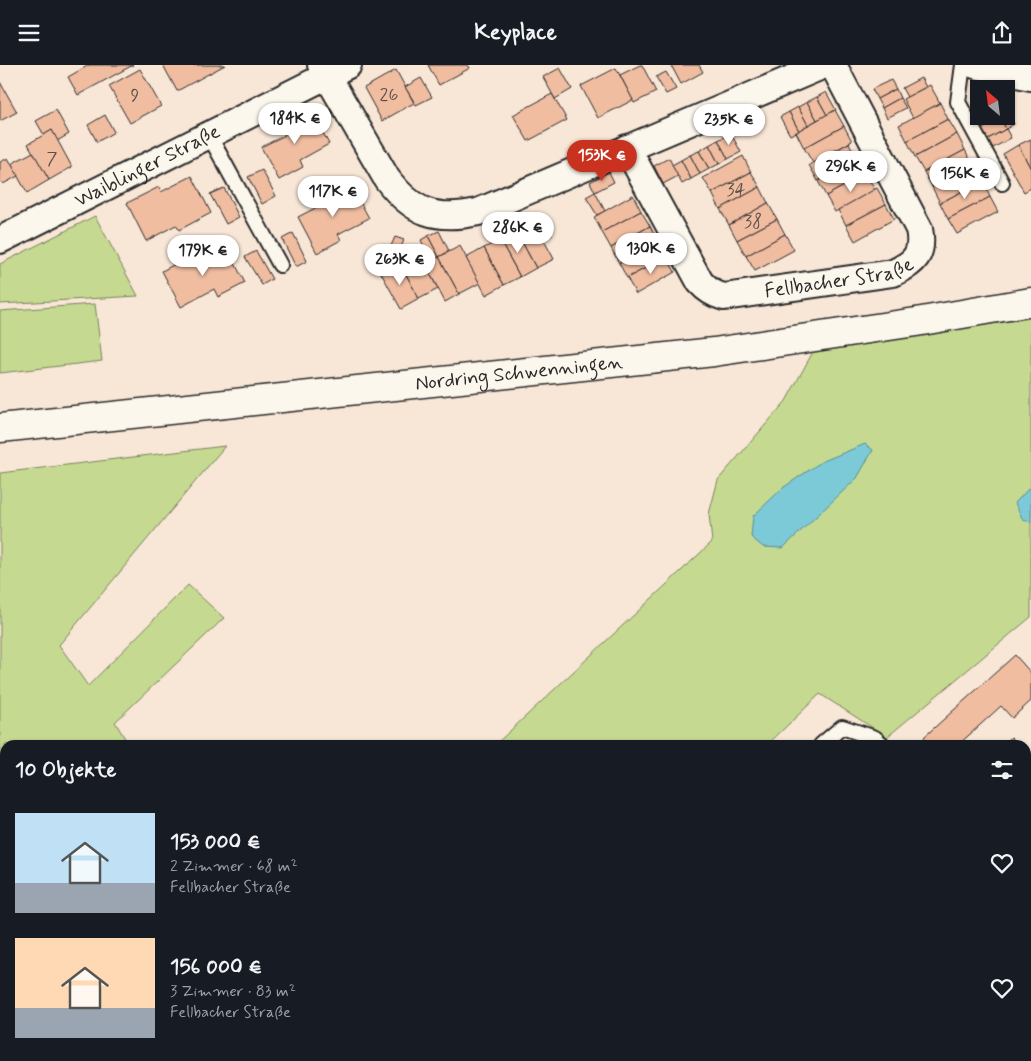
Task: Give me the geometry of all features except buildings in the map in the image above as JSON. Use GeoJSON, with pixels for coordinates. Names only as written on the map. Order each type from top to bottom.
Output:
{"type":"FeatureCollection","features":[{"type":"Feature","properties":{"kind":"main road","name":"Nordring Schwenningen"},"geometry":{"type":"LineString","coordinates":[[2,429],[714,352],[916,322],[1031,302]]}},
{"type":"Feature","properties":{"kind":"street"},"geometry":{"type":"LineString","coordinates":[[332,68],[387,179],[407,202],[422,211],[456,217],[478,212],[824,65]]}},
{"type":"Feature","properties":{"kind":"street","name":"Fellbacher Straße"},"geometry":{"type":"LineString","coordinates":[[627,148],[700,282],[708,291],[715,295],[724,297],[893,273],[908,266],[919,253],[922,243],[919,229],[833,65]]}},
{"type":"Feature","properties":{"kind":"street"},"geometry":{"type":"LineString","coordinates":[[976,65],[1031,77]]}},
{"type":"Feature","properties":{"kind":"street","name":"Waiblinger Straße"},"geometry":{"type":"LineString","coordinates":[[0,240],[209,135],[332,68]]}},
{"type":"Feature","properties":{"kind":"lane"},"geometry":{"type":"LineString","coordinates":[[963,65],[958,102],[1002,183]]}},
{"type":"Feature","properties":{"kind":"lane"},"geometry":{"type":"LineString","coordinates":[[209,135],[280,265]]}},
{"type":"Feature","properties":{"kind":"lane"},"geometry":{"type":"LineString","coordinates":[[827,740],[842,727],[877,740]]}},
{"type":"Feature","properties":{"kind":"green space"},"geometry":{"type":"Polygon","coordinates":[[[95,216],[138,296],[0,304],[0,264],[95,216]]]}},
{"type":"Feature","properties":{"kind":"green space"},"geometry":{"type":"Polygon","coordinates":[[[95,304],[102,361],[0,373],[0,311],[95,304]]]}},
{"type":"Feature","properties":{"kind":"green space"},"geometry":{"type":"Polygon","coordinates":[[[1031,318],[1031,617],[887,737],[820,694],[772,740],[500,740],[712,542],[709,514],[718,480],[786,401],[814,350],[1031,318]]]}},
{"type":"Feature","properties":{"kind":"green space"},"geometry":{"type":"Polygon","coordinates":[[[225,446],[59,645],[88,686],[188,585],[224,618],[115,722],[126,740],[0,740],[0,473],[225,446]]]}},
{"type":"Feature","properties":{"kind":"water"},"geometry":{"type":"Polygon","coordinates":[[[865,444],[873,450],[857,478],[783,548],[763,547],[751,537],[753,516],[784,487],[821,462],[865,444]]]}},
{"type":"Feature","properties":{"kind":"water"},"geometry":{"type":"Polygon","coordinates":[[[1031,486],[1031,522],[1023,520],[1015,503],[1031,486]]]}}]}
